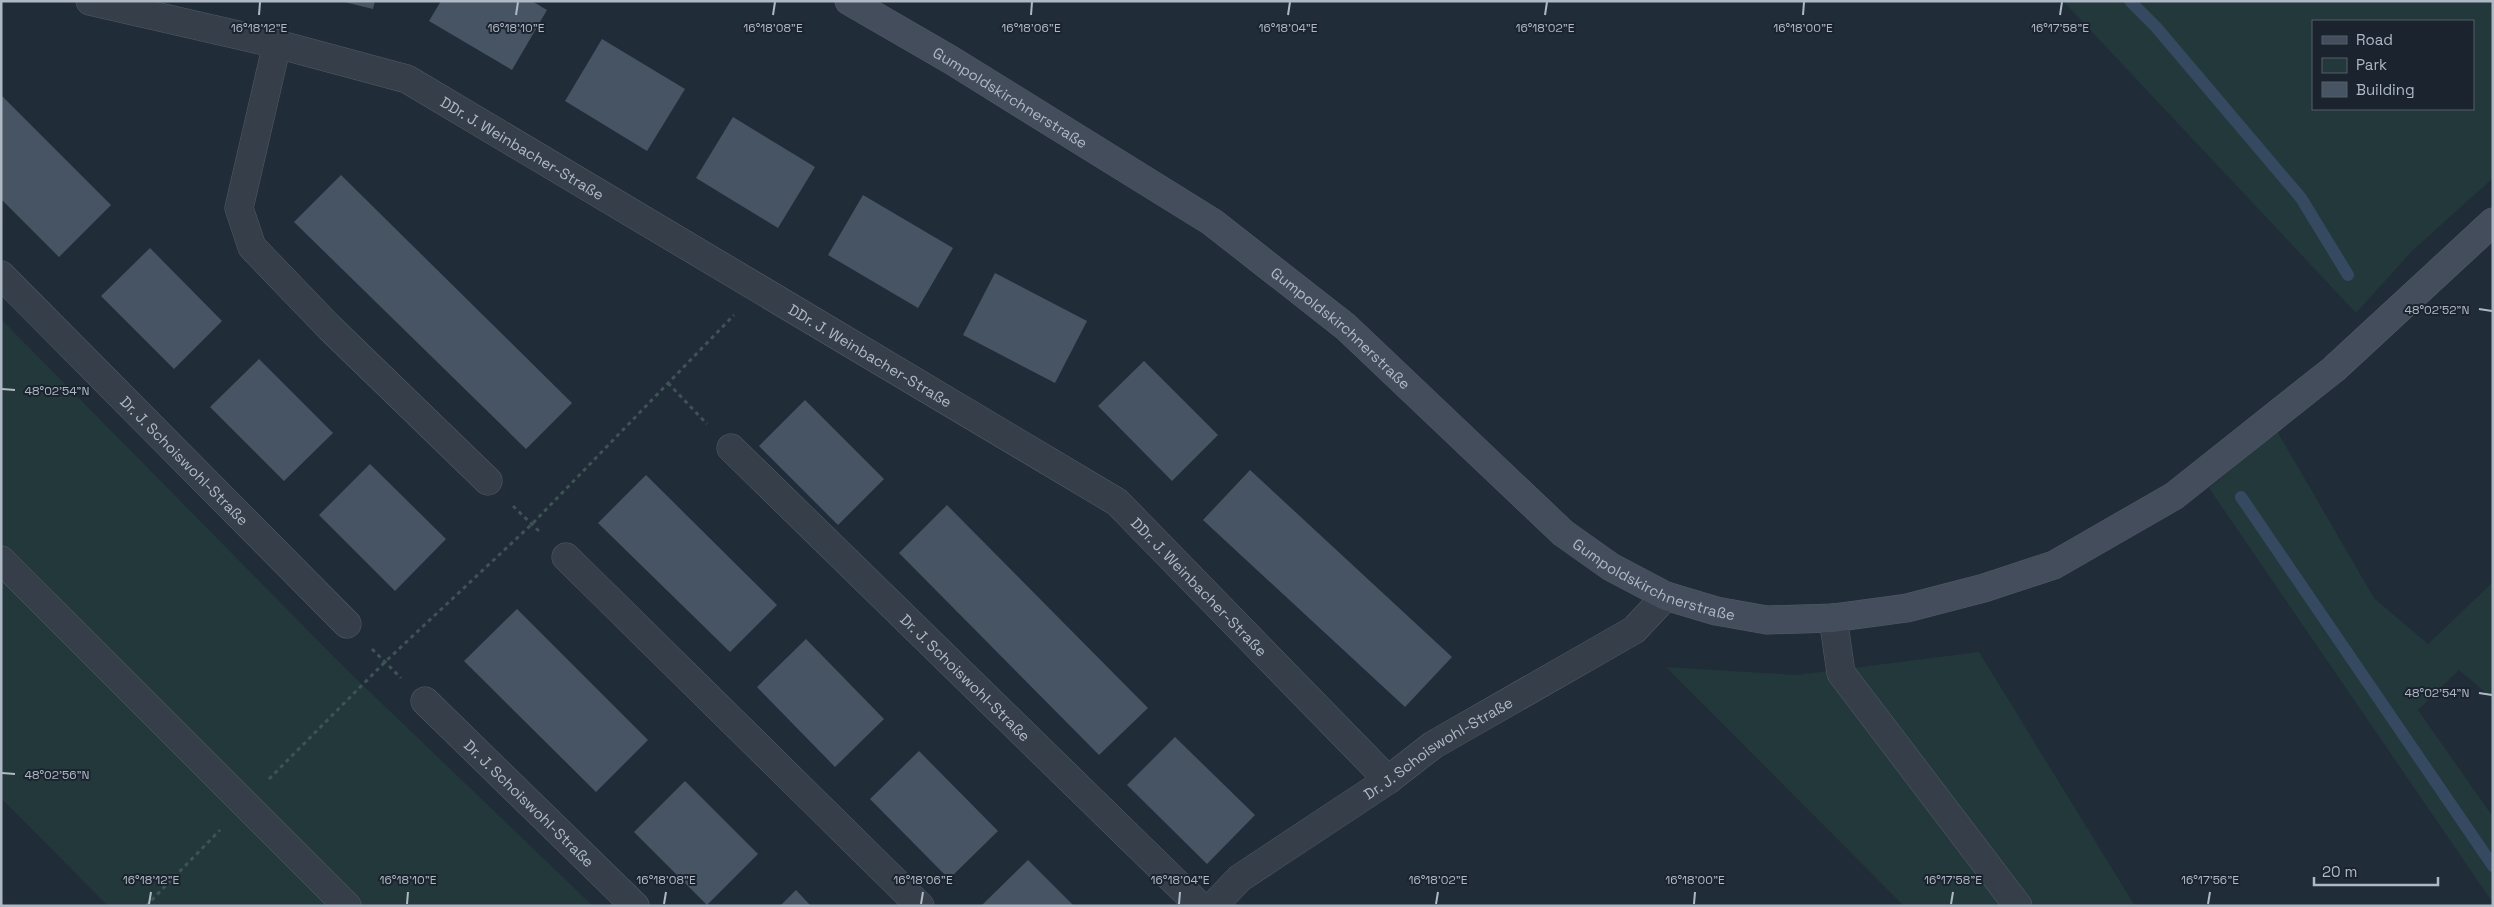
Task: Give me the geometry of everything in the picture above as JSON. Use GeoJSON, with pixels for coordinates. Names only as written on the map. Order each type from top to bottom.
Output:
{"type":"FeatureCollection","features":[{"type":"Feature","properties":{"kind":"street","name":"DDr. J. Weinbacher-Straße"},"geometry":{"type":"LineString","coordinates":[[90,1],[277,44],[406,79],[1117,502],[1388,780]]}},
{"type":"Feature","properties":{"kind":"street","name":"Gumpoldskirchnerstraße"},"geometry":{"type":"LineString","coordinates":[[849,1],[958,65],[1212,222],[1346,327],[1563,533],[1611,567],[1666,596],[1716,611],[1768,620],[1833,618],[1906,608],[1984,588],[2054,565],[2174,496],[2334,369],[2493,222]]}},
{"type":"Feature","properties":{"kind":"street"},"geometry":{"type":"LineString","coordinates":[[277,44],[239,208],[252,247],[330,328],[488,481]]}},
{"type":"Feature","properties":{"kind":"street","name":"Dr. J. Schoiswohl-Straße"},"geometry":{"type":"LineString","coordinates":[[1,275],[347,624]]}},
{"type":"Feature","properties":{"kind":"street","name":"Dr. J. Schoiswohl-Straße"},"geometry":{"type":"LineString","coordinates":[[731,448],[1200,906]]}},
{"type":"Feature","properties":{"kind":"street"},"geometry":{"type":"LineString","coordinates":[[566,558],[920,906]]}},
{"type":"Feature","properties":{"kind":"street"},"geometry":{"type":"LineString","coordinates":[[1,560],[347,906]]}},
{"type":"Feature","properties":{"kind":"street","name":"Dr. J. Schoiswohl-Straße"},"geometry":{"type":"LineString","coordinates":[[1213,906],[1240,878],[1388,780],[1433,745],[1634,630],[1666,596]]}},
{"type":"Feature","properties":{"kind":"street"},"geometry":{"type":"LineString","coordinates":[[1833,618],[1841,673],[2018,906]]}},
{"type":"Feature","properties":{"kind":"street","name":"Dr. J. Schoiswohl-Straße"},"geometry":{"type":"LineString","coordinates":[[425,701],[635,906]]}},
{"type":"Feature","properties":{"kind":"path"},"geometry":{"type":"LineString","coordinates":[[385,662],[532,524],[758,290]]}},
{"type":"Feature","properties":{"kind":"path"},"geometry":{"type":"LineString","coordinates":[[668,383],[731,448]]}},
{"type":"Feature","properties":{"kind":"path"},"geometry":{"type":"LineString","coordinates":[[347,624],[425,701]]}},
{"type":"Feature","properties":{"kind":"green space"},"geometry":{"type":"Polygon","coordinates":[[[2063,1],[2493,1],[2493,178],[2412,251],[2356,313],[2063,1]]]}},
{"type":"Feature","properties":{"kind":"green space"},"geometry":{"type":"Polygon","coordinates":[[[1,319],[347,670],[593,906],[108,906],[1,798],[1,319]]]}},
{"type":"Feature","properties":{"kind":"green space"},"geometry":{"type":"Polygon","coordinates":[[[2277,431],[2374,598],[2428,644],[2493,582],[2493,699],[2459,670],[2418,710],[2493,817],[2493,903],[2209,488],[2277,431]]]}},
{"type":"Feature","properties":{"kind":"green space"},"geometry":{"type":"Polygon","coordinates":[[[1979,652],[2135,906],[1904,906],[1666,667],[1797,675],[1979,652]]]}},
{"type":"Feature","properties":{"kind":"building"},"geometry":{"type":"Polygon","coordinates":[[[340,1],[375,1],[373,9],[340,1]]]}},
{"type":"Feature","properties":{"kind":"building"},"geometry":{"type":"Polygon","coordinates":[[[441,1],[532,1],[547,10],[512,70],[429,21],[441,1]]]}},
{"type":"Feature","properties":{"kind":"building"},"geometry":{"type":"Polygon","coordinates":[[[602,39],[685,89],[647,151],[565,101],[602,39]]]}},
{"type":"Feature","properties":{"kind":"building"},"geometry":{"type":"Polygon","coordinates":[[[1,95],[111,205],[59,257],[1,199],[1,95]]]}},
{"type":"Feature","properties":{"kind":"building"},"geometry":{"type":"Polygon","coordinates":[[[733,117],[815,167],[778,228],[696,178],[733,117]]]}},
{"type":"Feature","properties":{"kind":"building"},"geometry":{"type":"Polygon","coordinates":[[[341,175],[572,403],[526,449],[294,222],[341,175]]]}},
{"type":"Feature","properties":{"kind":"building"},"geometry":{"type":"Polygon","coordinates":[[[863,195],[953,248],[918,308],[828,255],[863,195]]]}},
{"type":"Feature","properties":{"kind":"building"},"geometry":{"type":"Polygon","coordinates":[[[150,248],[222,321],[174,369],[101,296],[150,248]]]}},
{"type":"Feature","properties":{"kind":"building"},"geometry":{"type":"Polygon","coordinates":[[[995,273],[1087,321],[1055,383],[963,335],[995,273]]]}},
{"type":"Feature","properties":{"kind":"building"},"geometry":{"type":"Polygon","coordinates":[[[259,359],[333,433],[284,481],[210,407],[259,359]]]}},
{"type":"Feature","properties":{"kind":"building"},"geometry":{"type":"Polygon","coordinates":[[[1144,361],[1218,435],[1172,481],[1098,406],[1144,361]]]}},
{"type":"Feature","properties":{"kind":"building"},"geometry":{"type":"Polygon","coordinates":[[[805,400],[884,479],[838,525],[759,446],[805,400]]]}},
{"type":"Feature","properties":{"kind":"building"},"geometry":{"type":"Polygon","coordinates":[[[370,464],[446,539],[395,591],[319,515],[370,464]]]}},
{"type":"Feature","properties":{"kind":"building"},"geometry":{"type":"Polygon","coordinates":[[[1250,470],[1452,657],[1405,707],[1203,520],[1250,470]]]}},
{"type":"Feature","properties":{"kind":"building"},"geometry":{"type":"Polygon","coordinates":[[[646,475],[777,605],[730,652],[598,523],[646,475]]]}},
{"type":"Feature","properties":{"kind":"building"},"geometry":{"type":"Polygon","coordinates":[[[947,505],[1148,708],[1099,755],[899,553],[947,505]]]}},
{"type":"Feature","properties":{"kind":"building"},"geometry":{"type":"Polygon","coordinates":[[[517,609],[648,740],[596,792],[464,661],[517,609]]]}},
{"type":"Feature","properties":{"kind":"building"},"geometry":{"type":"Polygon","coordinates":[[[806,639],[884,719],[835,767],[757,687],[806,639]]]}},
{"type":"Feature","properties":{"kind":"building"},"geometry":{"type":"Polygon","coordinates":[[[1175,737],[1255,815],[1207,864],[1127,785],[1175,737]]]}},
{"type":"Feature","properties":{"kind":"building"},"geometry":{"type":"Polygon","coordinates":[[[919,751],[998,831],[949,879],[870,799],[919,751]]]}},
{"type":"Feature","properties":{"kind":"building"},"geometry":{"type":"Polygon","coordinates":[[[685,781],[758,854],[707,905],[634,832],[685,781]]]}},
{"type":"Feature","properties":{"kind":"building"},"geometry":{"type":"Polygon","coordinates":[[[1028,860],[1074,906],[981,906],[1028,860]]]}},
{"type":"Feature","properties":{"kind":"building"},"geometry":{"type":"Polygon","coordinates":[[[796,890],[811,906],[780,906],[796,890]]]}},
{"type":"Feature","properties":{"kind":"waterway"},"geometry":{"type":"LineString","coordinates":[[2130,1],[2156,27],[2301,198],[2348,275]]}},
{"type":"Feature","properties":{"kind":"waterway"},"geometry":{"type":"LineString","coordinates":[[2241,497],[2493,866]]}}]}
